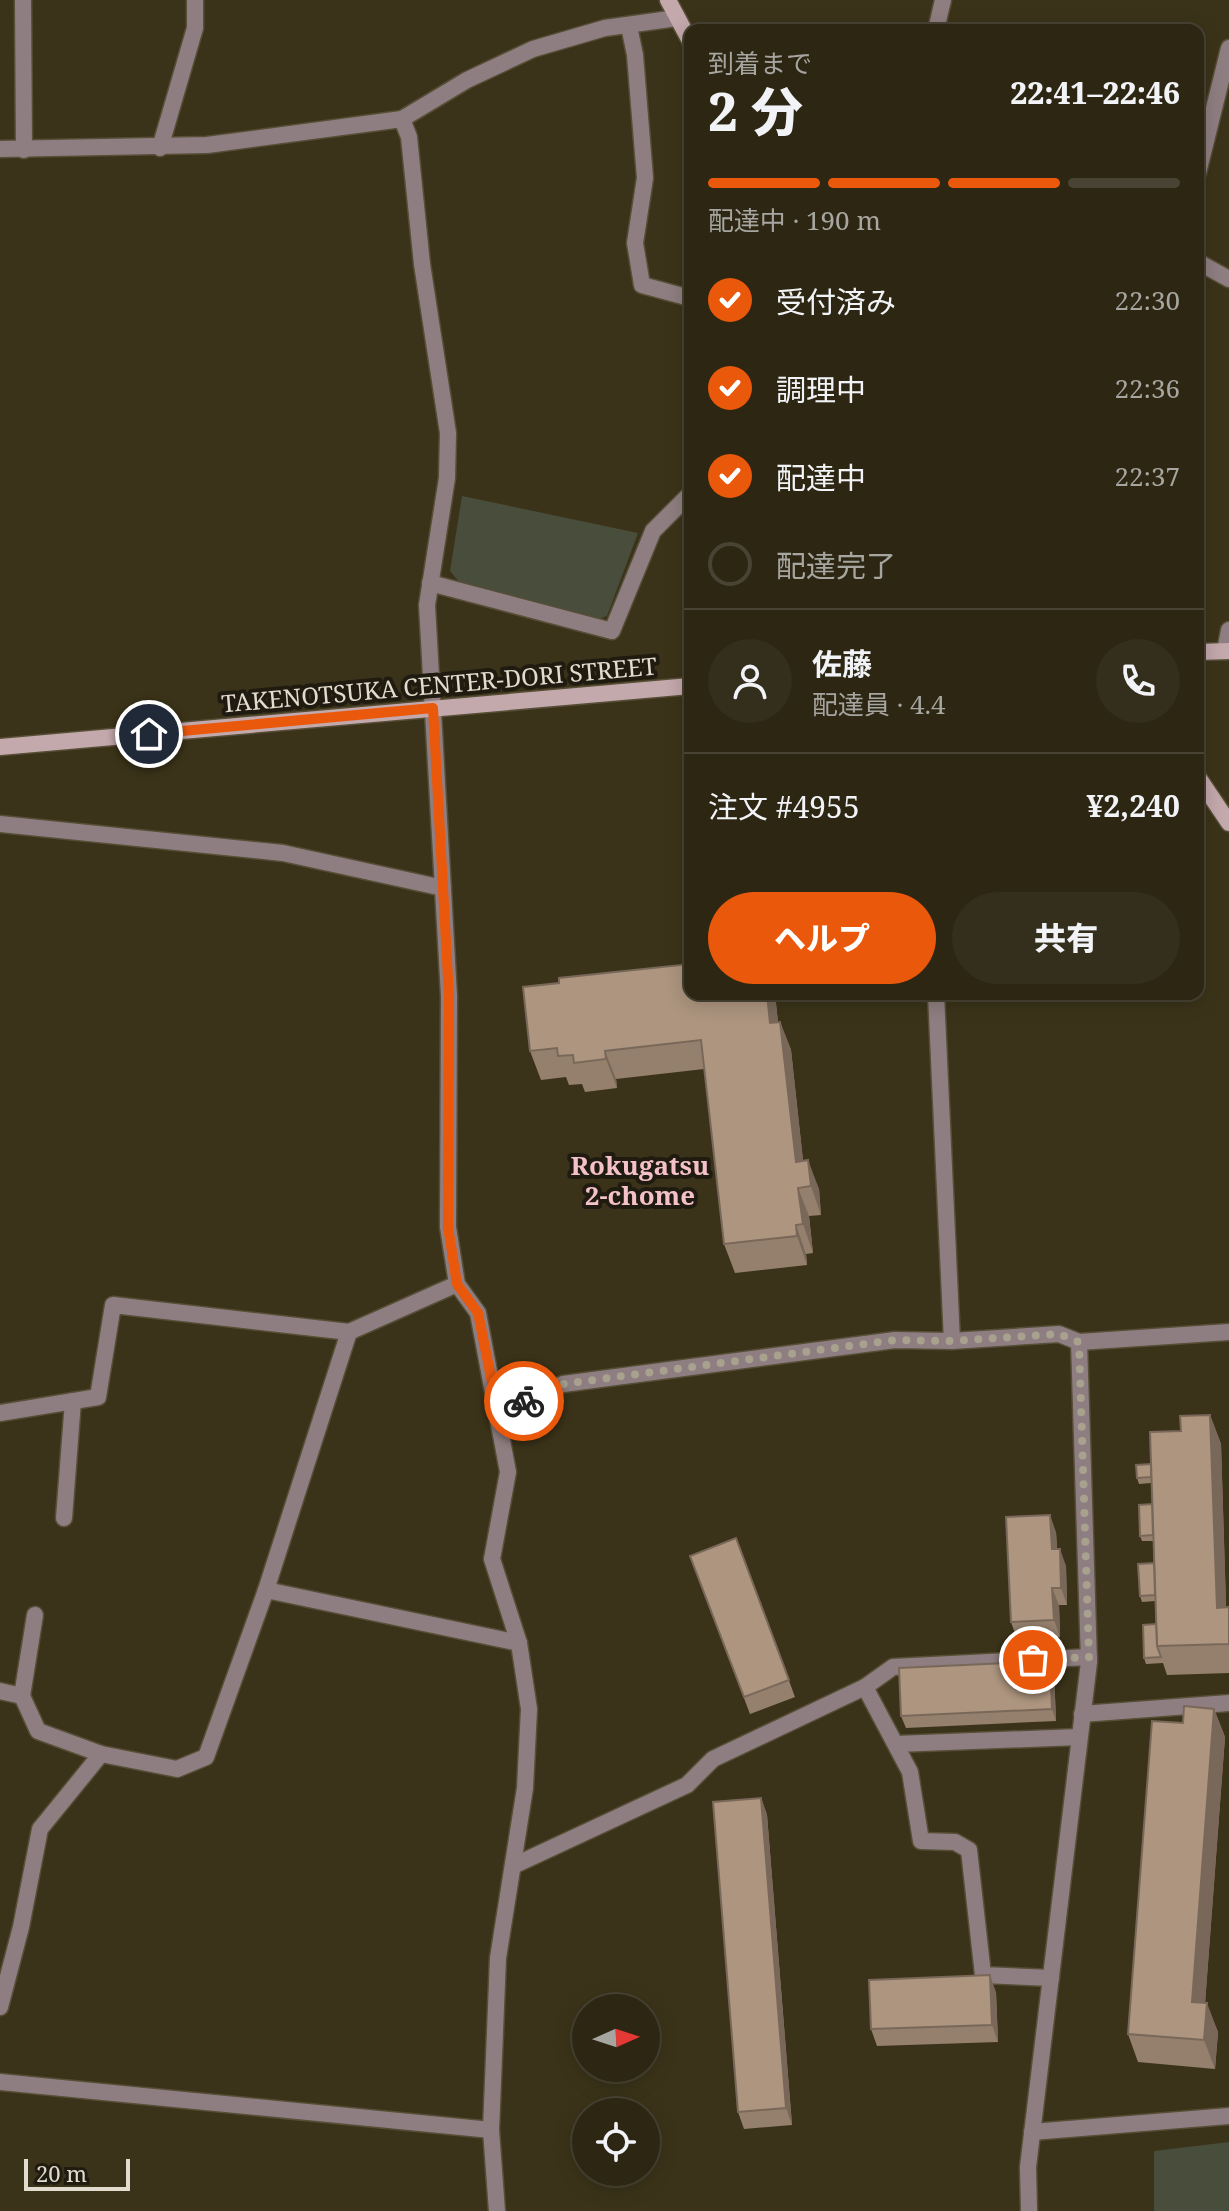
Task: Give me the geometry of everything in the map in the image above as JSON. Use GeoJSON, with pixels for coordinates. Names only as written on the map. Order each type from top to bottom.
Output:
{"type":"FeatureCollection","features":[{"type":"Feature","properties":{"kind":"street"},"geometry":{"type":"LineString","coordinates":[[23,0],[24,150]]}},
{"type":"Feature","properties":{"kind":"street"},"geometry":{"type":"LineString","coordinates":[[160,148],[195,28],[195,0]]}},
{"type":"Feature","properties":{"kind":"street"},"geometry":{"type":"LineString","coordinates":[[668,0],[684,30]]}},
{"type":"Feature","properties":{"kind":"street"},"geometry":{"type":"LineString","coordinates":[[937,24],[943,0]]}},
{"type":"Feature","properties":{"kind":"street"},"geometry":{"type":"LineString","coordinates":[[0,149],[160,148],[402,119],[467,80],[533,49],[605,28],[677,18]]}},
{"type":"Feature","properties":{"kind":"street"},"geometry":{"type":"LineString","coordinates":[[629,26],[635,55],[645,178],[635,243],[642,285],[684,296]]}},
{"type":"Feature","properties":{"kind":"street"},"geometry":{"type":"LineString","coordinates":[[1204,149],[1229,48]]}},
{"type":"Feature","properties":{"kind":"street"},"geometry":{"type":"LineString","coordinates":[[402,119],[409,137],[422,264],[447,412],[447,478],[427,605],[449,996],[448,1227],[457,1284],[478,1313],[498,1412],[508,1472],[492,1559],[519,1643],[529,1709],[525,1788],[498,1958],[491,2130],[497,2211]]}},
{"type":"Feature","properties":{"kind":"street"},"geometry":{"type":"LineString","coordinates":[[1204,265],[1229,279]]}},
{"type":"Feature","properties":{"kind":"street"},"geometry":{"type":"LineString","coordinates":[[430,583],[612,631],[653,531],[684,500]]}},
{"type":"Feature","properties":{"kind":"street"},"geometry":{"type":"LineString","coordinates":[[1204,652],[1227,651],[1229,630]]}},
{"type":"Feature","properties":{"kind":"street","name":"TAKENOTSUKA CENTER-DORI STREET"},"geometry":{"type":"LineString","coordinates":[[0,747],[684,687]]}},
{"type":"Feature","properties":{"kind":"street"},"geometry":{"type":"LineString","coordinates":[[1204,786],[1229,823]]}},
{"type":"Feature","properties":{"kind":"street"},"geometry":{"type":"LineString","coordinates":[[0,824],[283,853],[443,888]]}},
{"type":"Feature","properties":{"kind":"street"},"geometry":{"type":"LineString","coordinates":[[936,1000],[952,1341]]}},
{"type":"Feature","properties":{"kind":"street"},"geometry":{"type":"LineString","coordinates":[[0,1413],[98,1397],[113,1305],[349,1332],[457,1284]]}},
{"type":"Feature","properties":{"kind":"street"},"geometry":{"type":"LineString","coordinates":[[35,1615],[22,1696],[38,1731],[101,1754],[177,1769],[206,1757],[266,1590],[349,1332]]}},
{"type":"Feature","properties":{"kind":"street"},"geometry":{"type":"LineString","coordinates":[[498,1412],[563,1384],[895,1340],[952,1341],[1059,1334],[1079,1342],[1229,1332]]}},
{"type":"Feature","properties":{"kind":"street"},"geometry":{"type":"LineString","coordinates":[[1029,2211],[1032,2132],[1089,1657],[1079,1342]]}},
{"type":"Feature","properties":{"kind":"street"},"geometry":{"type":"LineString","coordinates":[[64,1518],[73,1401]]}},
{"type":"Feature","properties":{"kind":"street"},"geometry":{"type":"LineString","coordinates":[[266,1590],[519,1643]]}},
{"type":"Feature","properties":{"kind":"street"},"geometry":{"type":"LineString","coordinates":[[515,1865],[687,1785],[713,1759],[865,1687],[893,1667],[1089,1657]]}},
{"type":"Feature","properties":{"kind":"street"},"geometry":{"type":"LineString","coordinates":[[865,1687],[910,1772],[921,1841],[955,1842],[969,1850],[983,1975],[1051,1978]]}},
{"type":"Feature","properties":{"kind":"street"},"geometry":{"type":"LineString","coordinates":[[0,1691],[22,1696]]}},
{"type":"Feature","properties":{"kind":"street"},"geometry":{"type":"LineString","coordinates":[[1082,1714],[1229,1703]]}},
{"type":"Feature","properties":{"kind":"street"},"geometry":{"type":"LineString","coordinates":[[896,1744],[1079,1737]]}},
{"type":"Feature","properties":{"kind":"street"},"geometry":{"type":"LineString","coordinates":[[0,2007],[21,1927],[40,1829],[101,1754]]}},
{"type":"Feature","properties":{"kind":"street"},"geometry":{"type":"LineString","coordinates":[[0,2082],[491,2130]]}},
{"type":"Feature","properties":{"kind":"street"},"geometry":{"type":"LineString","coordinates":[[1032,2132],[1229,2116]]}},
{"type":"Feature","properties":{"kind":"green space"},"geometry":{"type":"Polygon","coordinates":[[[462,496],[638,533],[607,616],[594,621],[460,583],[450,571],[462,496]]]}},
{"type":"Feature","properties":{"kind":"green space"},"geometry":{"type":"Polygon","coordinates":[[[1229,2142],[1229,2211],[1154,2211],[1154,2151],[1229,2142]]]}},
{"type":"Feature","properties":{"kind":"building"},"geometry":{"type":"Polygon","coordinates":[[[684,965],[684,1000],[768,1000],[770,1023],[780,1022],[796,1162],[808,1160],[811,1186],[798,1188],[803,1224],[796,1225],[797,1236],[724,1244],[701,1040],[605,1051],[606,1059],[574,1063],[573,1055],[558,1056],[557,1048],[530,1051],[523,987],[559,983],[559,978],[684,965]]]}},
{"type":"Feature","properties":{"kind":"building"},"geometry":{"type":"Polygon","coordinates":[[[1210,1415],[1217,1608],[1229,1607],[1229,1644],[1157,1646],[1150,1432],[1181,1431],[1180,1416],[1210,1415]]]}},
{"type":"Feature","properties":{"kind":"building"},"geometry":{"type":"Polygon","coordinates":[[[1151,1464],[1151,1477],[1137,1478],[1136,1465],[1151,1464]]]}},
{"type":"Feature","properties":{"kind":"building"},"geometry":{"type":"Polygon","coordinates":[[[1152,1504],[1153,1535],[1140,1536],[1139,1505],[1152,1504]]]}},
{"type":"Feature","properties":{"kind":"building"},"geometry":{"type":"Polygon","coordinates":[[[1050,1515],[1052,1549],[1060,1549],[1061,1588],[1052,1588],[1054,1620],[1011,1622],[1006,1517],[1050,1515]]]}},
{"type":"Feature","properties":{"kind":"building"},"geometry":{"type":"Polygon","coordinates":[[[736,1538],[789,1680],[744,1697],[690,1556],[736,1538]]]}},
{"type":"Feature","properties":{"kind":"building"},"geometry":{"type":"Polygon","coordinates":[[[1154,1563],[1155,1595],[1140,1596],[1138,1564],[1154,1563]]]}},
{"type":"Feature","properties":{"kind":"building"},"geometry":{"type":"Polygon","coordinates":[[[1156,1624],[1161,1657],[1144,1658],[1143,1625],[1156,1624]]]}},
{"type":"Feature","properties":{"kind":"building"},"geometry":{"type":"Polygon","coordinates":[[[1050,1661],[1052,1709],[901,1716],[899,1668],[1050,1661]]]}},
{"type":"Feature","properties":{"kind":"building"},"geometry":{"type":"Polygon","coordinates":[[[1184,1706],[1214,1709],[1192,2002],[1207,2003],[1204,2040],[1128,2034],[1152,1721],[1183,1723],[1184,1706]]]}},
{"type":"Feature","properties":{"kind":"building"},"geometry":{"type":"Polygon","coordinates":[[[761,1798],[786,2108],[738,2112],[713,1802],[761,1798]]]}},
{"type":"Feature","properties":{"kind":"building"},"geometry":{"type":"Polygon","coordinates":[[[990,1975],[992,2025],[871,2029],[869,1980],[990,1975]]]}},
{"type":"Feature","properties":{"kind":"way so far"},"geometry":{"type":"LineString","coordinates":[[524,1401],[563,1384],[895,1340],[952,1341],[1059,1334],[1079,1342],[1089,1657],[1033,1660]]}},
{"type":"Feature","properties":{"kind":"district","name":"Rokugatsu 2-chome"},"geometry":{"type":"Point","coordinates":[640,1180]}},
{"type":"Feature","properties":{"kind":"route"},"geometry":{"type":"LineString","coordinates":[[149,734],[433,708],[449,996],[448,1227],[457,1284],[478,1313],[498,1412],[524,1401]]}}]}
